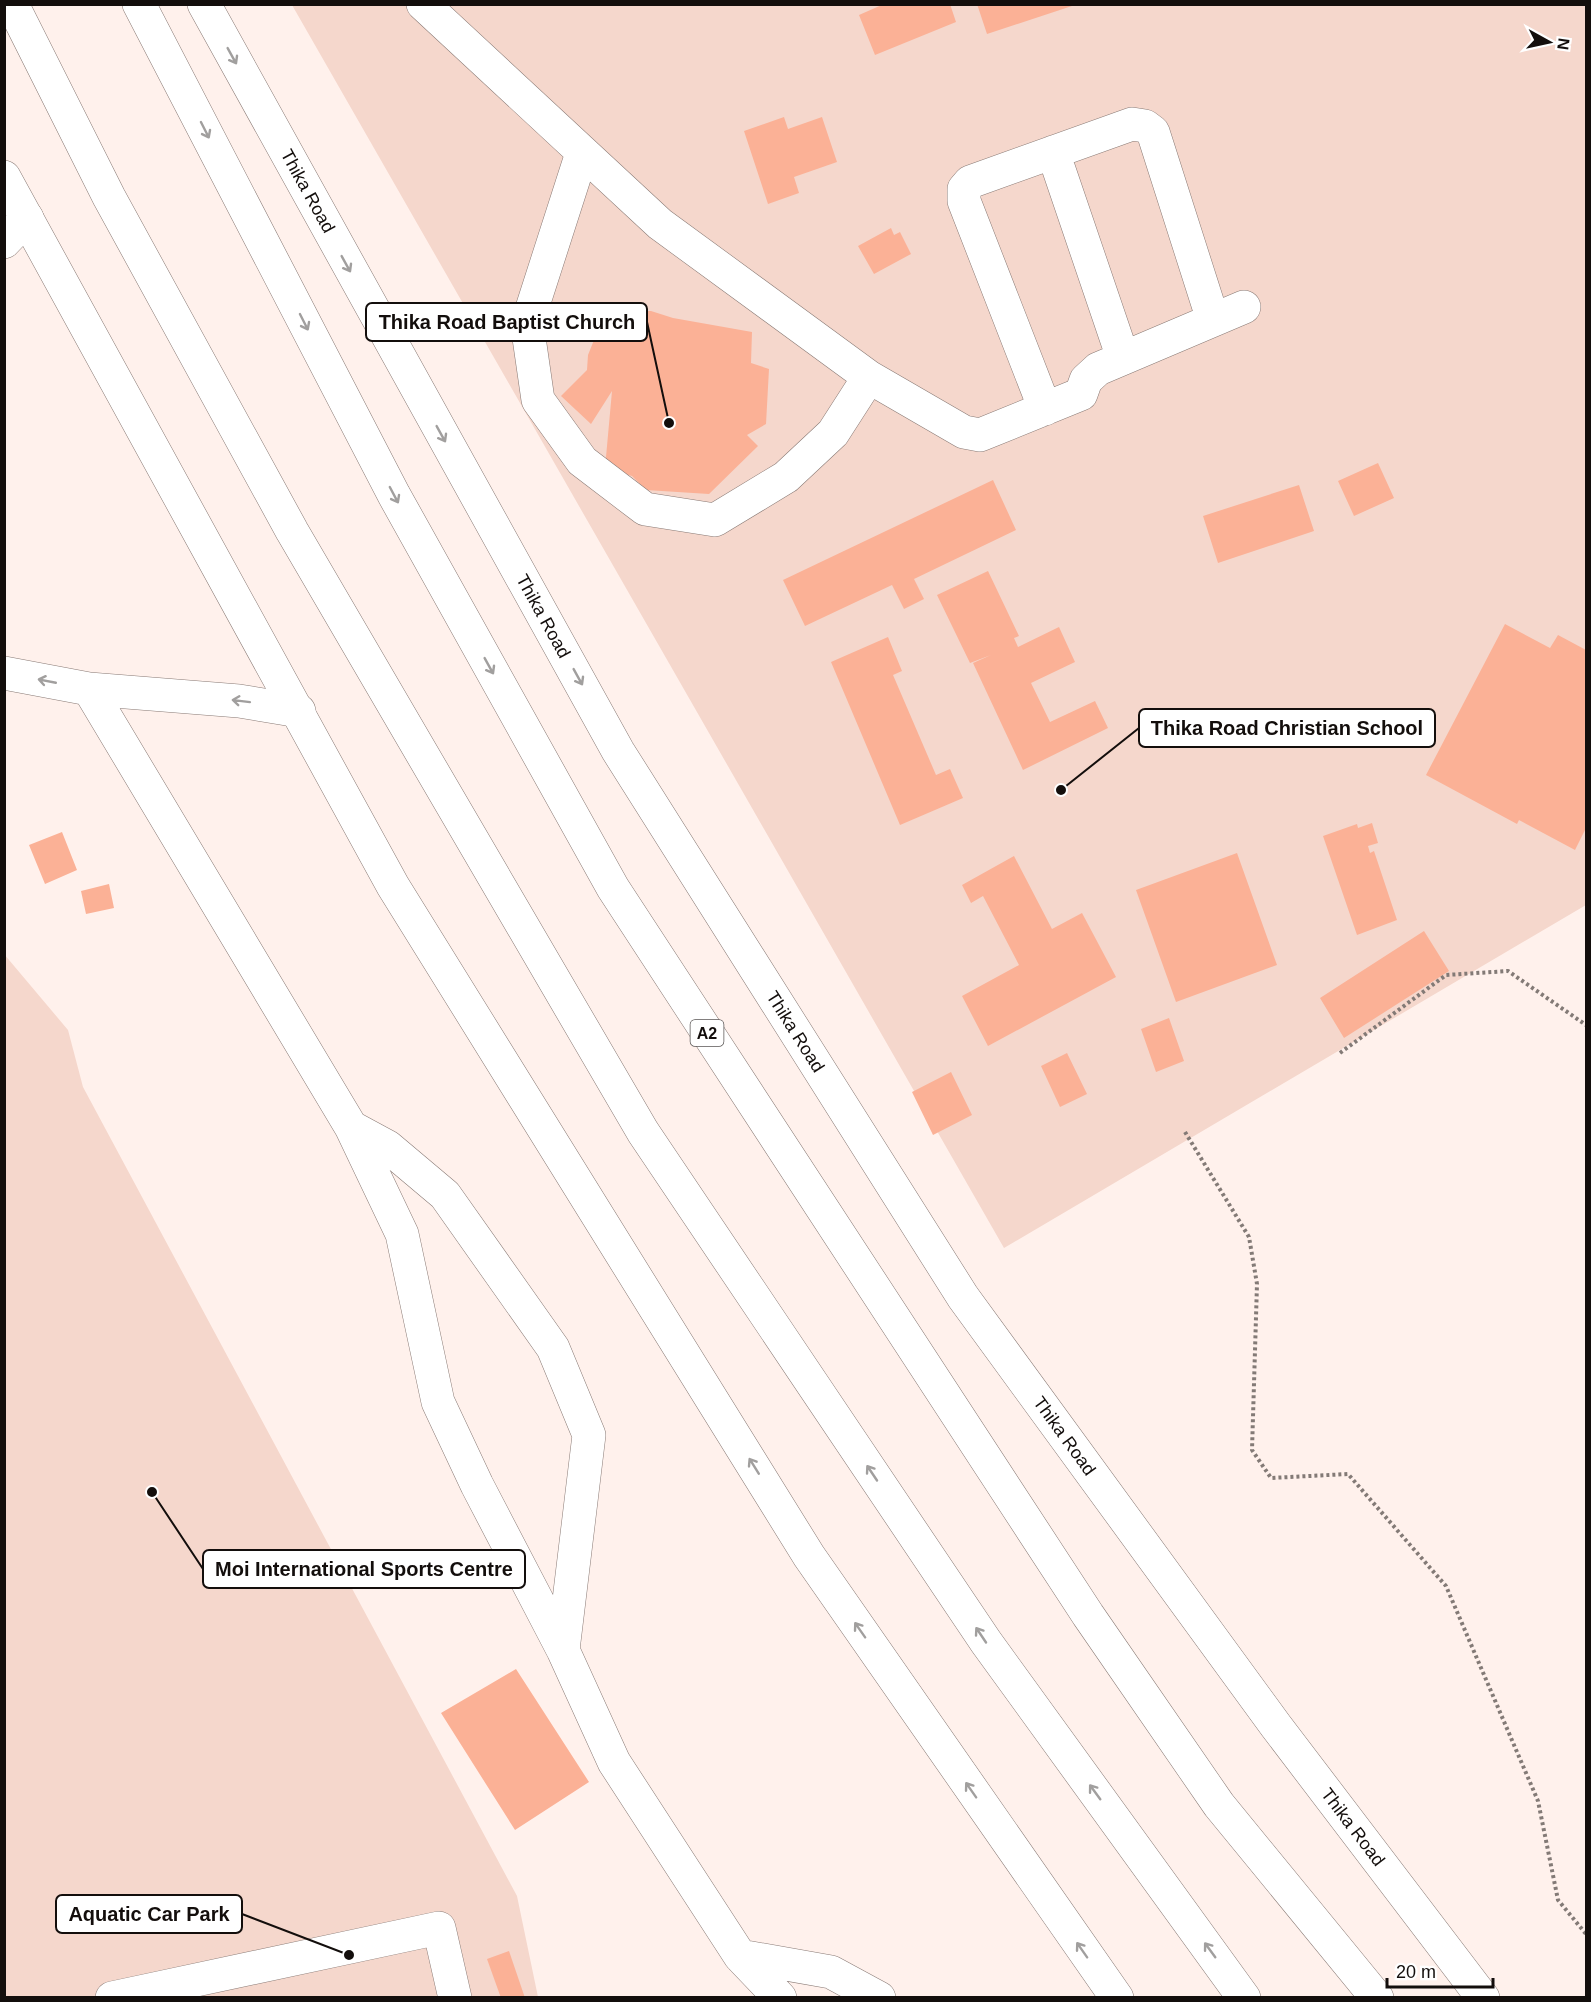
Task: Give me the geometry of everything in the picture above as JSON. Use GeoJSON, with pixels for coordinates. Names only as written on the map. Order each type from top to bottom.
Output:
{"type":"FeatureCollection","features":[{"type":"Feature","properties":{"kind":"main road"},"geometry":{"type":"LineString","coordinates":[[12,4],[110,197],[292,531],[643,1132],[986,1642],[1244,1998]]}},
{"type":"Feature","properties":{"kind":"main road","name":"A2"},"geometry":{"type":"LineString","coordinates":[[139,4],[394,495],[613,888],[1095,1625],[1220,1804],[1377,1998]]}},
{"type":"Feature","properties":{"kind":"main road","name":"Thika Road"},"geometry":{"type":"LineString","coordinates":[[204,4],[618,750],[957,1287],[1276,1726],[1483,1998]]}},
{"type":"Feature","properties":{"kind":"main road"},"geometry":{"type":"LineString","coordinates":[[423,4],[660,224],[868,377],[964,432],[980,435],[1082,394],[1086,380],[1098,369],[1244,307]]}},
{"type":"Feature","properties":{"kind":"main road"},"geometry":{"type":"LineString","coordinates":[[1046,409],[964,201],[964,189],[970,182],[1132,124],[1145,126],[1153,132],[1213,320]]}},
{"type":"Feature","properties":{"kind":"main road"},"geometry":{"type":"LineString","coordinates":[[1053,152],[1124,358]]}},
{"type":"Feature","properties":{"kind":"main road"},"geometry":{"type":"LineString","coordinates":[[582,153],[527,324],[538,400],[582,461],[645,509],[715,520],[786,477],[833,433],[868,377]]}},
{"type":"Feature","properties":{"kind":"main road"},"geometry":{"type":"LineString","coordinates":[[4,177],[393,886],[809,1556],[1117,1998]]}},
{"type":"Feature","properties":{"kind":"main road"},"geometry":{"type":"LineString","coordinates":[[4,242],[27,218]]}},
{"type":"Feature","properties":{"kind":"main road"},"geometry":{"type":"LineString","coordinates":[[4,673],[89,689],[239,701],[298,711]]}},
{"type":"Feature","properties":{"kind":"main road"},"geometry":{"type":"LineString","coordinates":[[89,689],[351,1127],[402,1234],[438,1402],[477,1485],[563,1650],[614,1762],[740,1956],[780,1998]]}},
{"type":"Feature","properties":{"kind":"main road"},"geometry":{"type":"LineString","coordinates":[[351,1127],[388,1147],[445,1195],[553,1348],[589,1435],[563,1650]]}},
{"type":"Feature","properties":{"kind":"main road"},"geometry":{"type":"LineString","coordinates":[[112,1998],[439,1928],[455,1998]]}},
{"type":"Feature","properties":{"kind":"main road"},"geometry":{"type":"LineString","coordinates":[[740,1956],[831,1972],[879,1998]]}},
{"type":"Feature","properties":{"kind":"path"},"geometry":{"type":"LineString","coordinates":[[1340,1053],[1446,975],[1508,971],[1587,1025]]}},
{"type":"Feature","properties":{"kind":"path"},"geometry":{"type":"LineString","coordinates":[[1185,1132],[1249,1237],[1257,1284],[1252,1450],[1271,1478],[1348,1474],[1446,1586],[1538,1802],[1558,1900],[1587,1934]]}},
{"type":"Feature","properties":{"kind":"shaded area"},"geometry":{"type":"Polygon","coordinates":[[[292,5],[1586,5],[1586,905],[1004,1248],[292,5]]]}},
{"type":"Feature","properties":{"kind":"shaded area"},"geometry":{"type":"Polygon","coordinates":[[[4,954],[68,1030],[83,1087],[517,1896],[538,1997],[5,1997],[4,954]]]}},
{"type":"Feature","properties":{"kind":"building"},"geometry":{"type":"Polygon","coordinates":[[[884,4],[950,4],[956,22],[875,55],[859,15],[884,4]]]}},
{"type":"Feature","properties":{"kind":"building"},"geometry":{"type":"Polygon","coordinates":[[[977,4],[1075,4],[1075,5],[987,34],[977,4]]]}},
{"type":"Feature","properties":{"kind":"building"},"geometry":{"type":"Polygon","coordinates":[[[784,117],[788,129],[822,117],[837,162],[794,177],[799,193],[768,204],[744,131],[784,117]]]}},
{"type":"Feature","properties":{"kind":"building"},"geometry":{"type":"Polygon","coordinates":[[[891,228],[894,235],[900,232],[911,254],[874,274],[858,246],[891,228]]]}},
{"type":"Feature","properties":{"kind":"building"},"geometry":{"type":"Polygon","coordinates":[[[627,311],[651,311],[673,318],[752,332],[751,363],[769,369],[766,424],[747,435],[758,446],[709,494],[646,490],[632,476],[605,468],[612,391],[591,424],[561,396],[587,370],[588,355],[596,335],[613,319],[627,311]]]}},
{"type":"Feature","properties":{"kind":"building"},"geometry":{"type":"Polygon","coordinates":[[[1378,463],[1394,498],[1354,516],[1338,481],[1378,463]]]}},
{"type":"Feature","properties":{"kind":"building"},"geometry":{"type":"Polygon","coordinates":[[[993,480],[1016,530],[914,579],[924,599],[904,609],[892,585],[805,626],[783,580],[993,480]]]}},
{"type":"Feature","properties":{"kind":"building"},"geometry":{"type":"Polygon","coordinates":[[[1299,485],[1314,531],[1218,563],[1203,516],[1299,485]]]}},
{"type":"Feature","properties":{"kind":"building"},"geometry":{"type":"Polygon","coordinates":[[[988,571],[1019,636],[1014,638],[1018,647],[1059,627],[1075,662],[1031,683],[1050,722],[1095,701],[1108,728],[1023,770],[973,663],[991,655],[970,663],[937,595],[988,571]]]}},
{"type":"Feature","properties":{"kind":"building"},"geometry":{"type":"Polygon","coordinates":[[[1505,624],[1550,648],[1558,635],[1586,650],[1586,828],[1575,850],[1519,820],[1517,824],[1426,775],[1505,624]]]}},
{"type":"Feature","properties":{"kind":"building"},"geometry":{"type":"Polygon","coordinates":[[[888,637],[902,671],[893,675],[936,775],[950,769],[963,798],[900,825],[831,662],[888,637]]]}},
{"type":"Feature","properties":{"kind":"building"},"geometry":{"type":"Polygon","coordinates":[[[1372,823],[1378,843],[1368,846],[1370,853],[1374,851],[1397,920],[1357,935],[1323,836],[1357,824],[1358,828],[1372,823]]]}},
{"type":"Feature","properties":{"kind":"building"},"geometry":{"type":"Polygon","coordinates":[[[62,832],[77,870],[45,884],[29,845],[62,832]]]}},
{"type":"Feature","properties":{"kind":"building"},"geometry":{"type":"Polygon","coordinates":[[[1237,853],[1277,965],[1176,1002],[1136,890],[1237,853]]]}},
{"type":"Feature","properties":{"kind":"building"},"geometry":{"type":"Polygon","coordinates":[[[1014,856],[1052,929],[1082,913],[1116,977],[988,1046],[962,996],[1019,965],[983,896],[971,903],[962,885],[1014,856]]]}},
{"type":"Feature","properties":{"kind":"building"},"geometry":{"type":"Polygon","coordinates":[[[109,884],[114,908],[86,914],[81,891],[109,884]]]}},
{"type":"Feature","properties":{"kind":"building"},"geometry":{"type":"Polygon","coordinates":[[[1424,931],[1449,971],[1344,1038],[1320,998],[1424,931]]]}},
{"type":"Feature","properties":{"kind":"building"},"geometry":{"type":"Polygon","coordinates":[[[1169,1018],[1184,1061],[1156,1072],[1141,1029],[1169,1018]]]}},
{"type":"Feature","properties":{"kind":"building"},"geometry":{"type":"Polygon","coordinates":[[[1067,1053],[1087,1094],[1060,1107],[1041,1066],[1067,1053]]]}},
{"type":"Feature","properties":{"kind":"building"},"geometry":{"type":"Polygon","coordinates":[[[951,1072],[972,1115],[933,1135],[912,1092],[951,1072]]]}},
{"type":"Feature","properties":{"kind":"building"},"geometry":{"type":"Polygon","coordinates":[[[516,1669],[589,1782],[515,1830],[441,1713],[516,1669]]]}},
{"type":"Feature","properties":{"kind":"building"},"geometry":{"type":"Polygon","coordinates":[[[509,1951],[525,1998],[501,1998],[487,1959],[509,1951]]]}},
{"type":"Feature","properties":{"kind":"place","name":"Thika Road Baptist Church"},"geometry":{"type":"Point","coordinates":[669,423]}},
{"type":"Feature","properties":{"kind":"place","name":"Thika Road Christian School"},"geometry":{"type":"Point","coordinates":[1061,790]}},
{"type":"Feature","properties":{"kind":"place","name":"Moi International Sports Centre"},"geometry":{"type":"Point","coordinates":[152,1492]}},
{"type":"Feature","properties":{"kind":"place","name":"Aquatic Car Park"},"geometry":{"type":"Point","coordinates":[349,1955]}}]}
